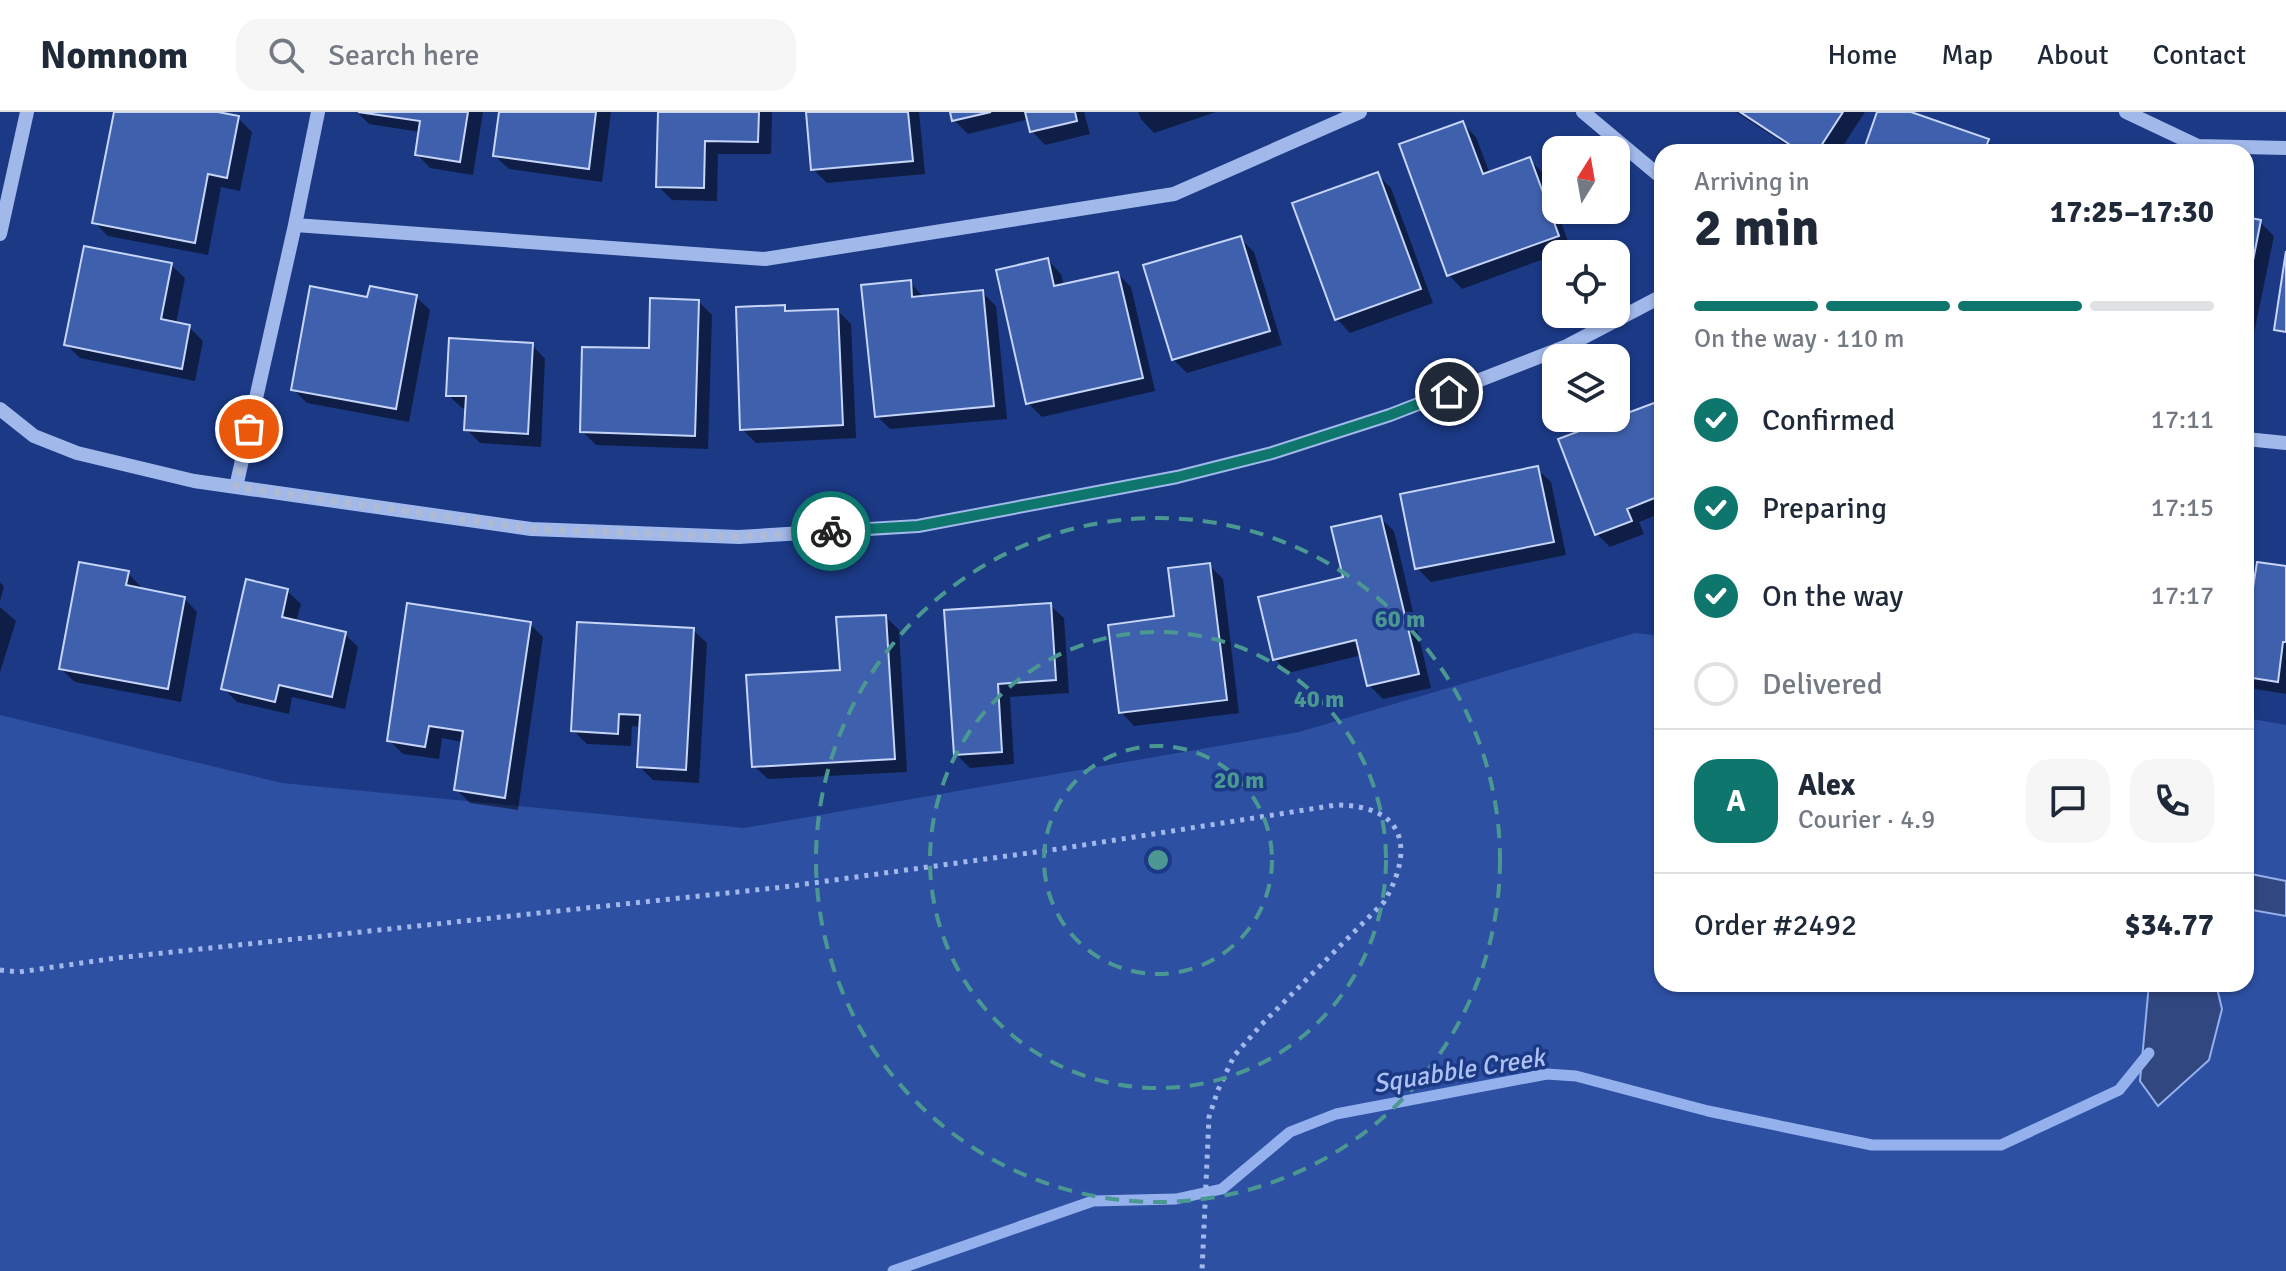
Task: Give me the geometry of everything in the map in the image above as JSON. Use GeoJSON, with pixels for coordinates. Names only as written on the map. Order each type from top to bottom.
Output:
{"type":"FeatureCollection","features":[{"type":"Feature","properties":{"kind":"street"},"geometry":{"type":"LineString","coordinates":[[0,234],[27,112]]}},
{"type":"Feature","properties":{"kind":"street"},"geometry":{"type":"LineString","coordinates":[[236,487],[318,112]]}},
{"type":"Feature","properties":{"kind":"street"},"geometry":{"type":"LineString","coordinates":[[295,225],[765,259],[1174,194],[1360,112]]}},
{"type":"Feature","properties":{"kind":"street"},"geometry":{"type":"LineString","coordinates":[[1583,112],[1654,171]]}},
{"type":"Feature","properties":{"kind":"street"},"geometry":{"type":"LineString","coordinates":[[2126,112],[2194,144]]}},
{"type":"Feature","properties":{"kind":"street"},"geometry":{"type":"LineString","coordinates":[[2254,147],[2286,148]]}},
{"type":"Feature","properties":{"kind":"street"},"geometry":{"type":"LineString","coordinates":[[0,409],[34,436],[77,453],[194,481],[531,529],[739,537],[918,526],[1177,477],[1272,453],[1390,415],[1567,346],[1654,300]]}},
{"type":"Feature","properties":{"kind":"street"},"geometry":{"type":"LineString","coordinates":[[2254,440],[2286,443]]}},
{"type":"Feature","properties":{"kind":"path"},"geometry":{"type":"LineString","coordinates":[[0,970],[19,972],[116,958],[784,887],[1065,848],[1336,805],[1378,811],[1395,824],[1400,846],[1394,885],[1384,902],[1234,1056],[1218,1090],[1209,1117],[1202,1271]]}},
{"type":"Feature","properties":{"kind":"shaded area"},"geometry":{"type":"Polygon","coordinates":[[[1635,633],[1654,635],[1654,992],[2254,992],[2254,719],[2286,725],[2286,1271],[0,1271],[0,715],[282,783],[744,828],[1299,732],[1635,633]]]}},
{"type":"Feature","properties":{"kind":"shaded area"},"geometry":{"type":"Polygon","coordinates":[[[2254,875],[2286,881],[2286,916],[2254,910],[2254,875]]]}},
{"type":"Feature","properties":{"kind":"shaded area"},"geometry":{"type":"Polygon","coordinates":[[[2148,992],[2218,992],[2222,1009],[2209,1060],[2158,1106],[2140,1081],[2148,992]]]}},
{"type":"Feature","properties":{"kind":"building"},"geometry":{"type":"Polygon","coordinates":[[[114,112],[218,112],[239,116],[227,178],[208,174],[195,243],[92,223],[114,112]]]}},
{"type":"Feature","properties":{"kind":"building"},"geometry":{"type":"Polygon","coordinates":[[[358,112],[468,112],[460,162],[415,155],[420,121],[358,112]]]}},
{"type":"Feature","properties":{"kind":"building"},"geometry":{"type":"Polygon","coordinates":[[[499,112],[596,112],[589,169],[493,156],[499,112]]]}},
{"type":"Feature","properties":{"kind":"building"},"geometry":{"type":"Polygon","coordinates":[[[658,112],[759,112],[758,142],[705,141],[704,188],[656,187],[658,112]]]}},
{"type":"Feature","properties":{"kind":"building"},"geometry":{"type":"Polygon","coordinates":[[[806,112],[908,112],[913,161],[811,170],[806,112]]]}},
{"type":"Feature","properties":{"kind":"building"},"geometry":{"type":"Polygon","coordinates":[[[950,112],[991,112],[952,121],[950,112]]]}},
{"type":"Feature","properties":{"kind":"building"},"geometry":{"type":"Polygon","coordinates":[[[1025,112],[1075,112],[1077,121],[1030,132],[1025,112]]]}},
{"type":"Feature","properties":{"kind":"building"},"geometry":{"type":"Polygon","coordinates":[[[1740,112],[1843,112],[1822,144],[1789,144],[1740,112]]]}},
{"type":"Feature","properties":{"kind":"building"},"geometry":{"type":"Polygon","coordinates":[[[1877,112],[1911,112],[1989,139],[1987,144],[1866,144],[1877,112]]]}},
{"type":"Feature","properties":{"kind":"building"},"geometry":{"type":"Polygon","coordinates":[[[1463,121],[1483,174],[1530,157],[1542,190],[1542,224],[1555,224],[1559,236],[1447,276],[1399,144],[1463,121]]]}},
{"type":"Feature","properties":{"kind":"building"},"geometry":{"type":"Polygon","coordinates":[[[1378,172],[1421,289],[1335,320],[1292,203],[1378,172]]]}},
{"type":"Feature","properties":{"kind":"building"},"geometry":{"type":"Polygon","coordinates":[[[2254,219],[2261,220],[2254,255],[2254,219]]]}},
{"type":"Feature","properties":{"kind":"building"},"geometry":{"type":"Polygon","coordinates":[[[1241,236],[1270,331],[1172,360],[1143,265],[1241,236]]]}},
{"type":"Feature","properties":{"kind":"building"},"geometry":{"type":"Polygon","coordinates":[[[84,246],[172,263],[161,319],[190,325],[182,369],[64,345],[84,246]]]}},
{"type":"Feature","properties":{"kind":"building"},"geometry":{"type":"Polygon","coordinates":[[[2286,251],[2286,332],[2274,330],[2286,251]]]}},
{"type":"Feature","properties":{"kind":"building"},"geometry":{"type":"Polygon","coordinates":[[[1048,258],[1054,286],[1118,272],[1143,378],[1026,404],[996,270],[1048,258]]]}},
{"type":"Feature","properties":{"kind":"building"},"geometry":{"type":"Polygon","coordinates":[[[911,280],[912,297],[983,290],[994,406],[875,417],[861,285],[911,280]]]}},
{"type":"Feature","properties":{"kind":"building"},"geometry":{"type":"Polygon","coordinates":[[[310,286],[367,297],[370,286],[417,295],[396,409],[291,390],[310,286]]]}},
{"type":"Feature","properties":{"kind":"building"},"geometry":{"type":"Polygon","coordinates":[[[650,298],[699,300],[695,436],[580,432],[582,347],[649,348],[650,298]]]}},
{"type":"Feature","properties":{"kind":"building"},"geometry":{"type":"Polygon","coordinates":[[[785,305],[785,311],[838,309],[843,425],[740,430],[736,307],[785,305]]]}},
{"type":"Feature","properties":{"kind":"building"},"geometry":{"type":"Polygon","coordinates":[[[449,338],[533,343],[528,434],[464,430],[466,396],[446,396],[449,338]]]}},
{"type":"Feature","properties":{"kind":"building"},"geometry":{"type":"Polygon","coordinates":[[[1654,403],[1654,498],[1627,509],[1632,521],[1595,535],[1558,439],[1577,432],[1630,432],[1630,412],[1654,403]]]}},
{"type":"Feature","properties":{"kind":"building"},"geometry":{"type":"Polygon","coordinates":[[[1538,466],[1554,542],[1415,569],[1400,494],[1538,466]]]}},
{"type":"Feature","properties":{"kind":"building"},"geometry":{"type":"Polygon","coordinates":[[[1381,516],[1419,674],[1367,686],[1356,640],[1273,660],[1258,597],[1343,577],[1331,527],[1381,516]]]}},
{"type":"Feature","properties":{"kind":"building"},"geometry":{"type":"Polygon","coordinates":[[[79,562],[129,571],[126,585],[185,597],[168,689],[59,669],[79,562]]]}},
{"type":"Feature","properties":{"kind":"building"},"geometry":{"type":"Polygon","coordinates":[[[2257,562],[2286,566],[2286,642],[2283,642],[2278,682],[2254,678],[2254,581],[2257,562]]]}},
{"type":"Feature","properties":{"kind":"building"},"geometry":{"type":"Polygon","coordinates":[[[1210,563],[1227,700],[1119,713],[1108,625],[1174,616],[1168,568],[1210,563]]]}},
{"type":"Feature","properties":{"kind":"building"},"geometry":{"type":"Polygon","coordinates":[[[246,579],[288,589],[282,617],[346,632],[332,697],[279,685],[275,702],[221,689],[246,579]]]}},
{"type":"Feature","properties":{"kind":"building"},"geometry":{"type":"Polygon","coordinates":[[[407,603],[531,622],[505,798],[454,790],[463,731],[429,726],[425,747],[387,741],[407,603]]]}},
{"type":"Feature","properties":{"kind":"building"},"geometry":{"type":"Polygon","coordinates":[[[1051,603],[1056,680],[998,684],[1002,752],[954,755],[944,610],[1051,603]]]}},
{"type":"Feature","properties":{"kind":"building"},"geometry":{"type":"Polygon","coordinates":[[[886,615],[895,759],[752,767],[746,675],[840,670],[836,617],[886,615]]]}},
{"type":"Feature","properties":{"kind":"building"},"geometry":{"type":"Polygon","coordinates":[[[577,622],[694,628],[686,770],[637,767],[640,715],[619,714],[618,734],[571,731],[577,622]]]}},
{"type":"Feature","properties":{"kind":"waterway","name":"Squabble Creek"},"geometry":{"type":"LineString","coordinates":[[893,1271],[1093,1201],[1176,1199],[1222,1189],[1290,1132],[1336,1114],[1547,1074],[1576,1076],[1708,1111],[1872,1145],[2001,1145],[2119,1090],[2149,1053]]}},
{"type":"Feature","properties":{"kind":"way so far"},"geometry":{"type":"LineString","coordinates":[[249,429],[236,487],[531,529],[739,537],[831,531]]}},
{"type":"Feature","properties":{"kind":"route"},"geometry":{"type":"LineString","coordinates":[[831,531],[918,526],[1177,477],[1272,453],[1390,415],[1449,392]]}}]}
